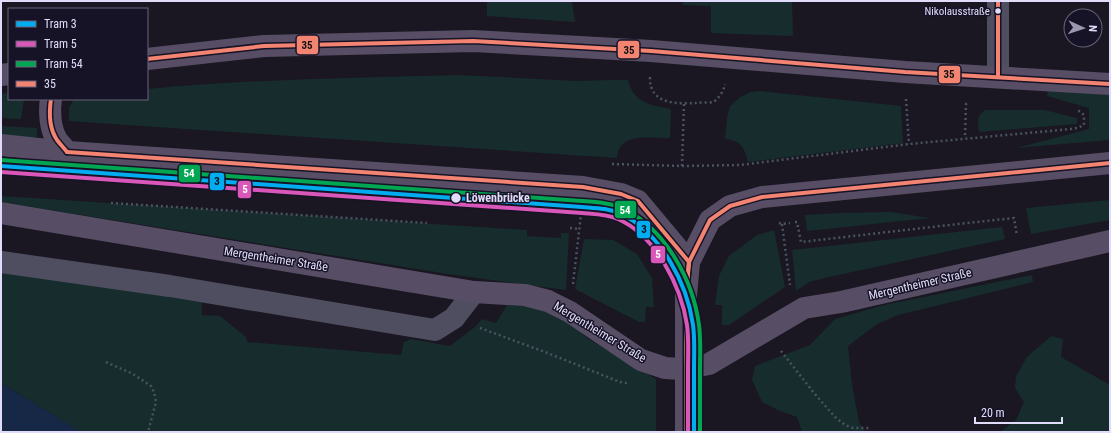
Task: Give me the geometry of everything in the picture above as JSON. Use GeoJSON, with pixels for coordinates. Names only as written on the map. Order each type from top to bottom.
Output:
{"type":"FeatureCollection","features":[{"type":"Feature","properties":{"kind":"main road"},"geometry":{"type":"LineString","coordinates":[[148,59],[264,46],[473,41],[651,51],[905,72],[1110,84]]}},
{"type":"Feature","properties":{"kind":"main road"},"geometry":{"type":"LineString","coordinates":[[51,100],[50,120],[56,138],[67,152]]}},
{"type":"Feature","properties":{"kind":"main road"},"geometry":{"type":"LineString","coordinates":[[1,145],[67,152],[583,187],[621,194],[638,201],[689,262]]}},
{"type":"Feature","properties":{"kind":"main road"},"geometry":{"type":"LineString","coordinates":[[686,432],[686,296],[689,262],[710,220],[730,206],[762,197],[1110,163]]}},
{"type":"Feature","properties":{"kind":"main road","name":"Mergentheimer Straße"},"geometry":{"type":"LineString","coordinates":[[1,214],[474,292],[525,295],[548,301],[570,312],[641,360],[665,368],[682,369],[709,364],[804,308],[841,302],[1110,241]]}},
{"type":"Feature","properties":{"kind":"street"},"geometry":{"type":"LineString","coordinates":[[998,1],[998,77]]}},
{"type":"Feature","properties":{"kind":"street"},"geometry":{"type":"LineString","coordinates":[[1,262],[170,286],[434,330],[454,318],[474,292]]}},
{"type":"Feature","properties":{"kind":"path"},"geometry":{"type":"LineString","coordinates":[[650,81],[654,94],[663,100],[684,103],[713,102],[720,96],[724,88]]}},
{"type":"Feature","properties":{"kind":"path"},"geometry":{"type":"LineString","coordinates":[[682,166],[684,103]]}},
{"type":"Feature","properties":{"kind":"path"},"geometry":{"type":"LineString","coordinates":[[965,135],[966,104]]}},
{"type":"Feature","properties":{"kind":"path"},"geometry":{"type":"LineString","coordinates":[[906,105],[909,144]]}},
{"type":"Feature","properties":{"kind":"path"},"geometry":{"type":"LineString","coordinates":[[608,164],[740,166],[909,144],[1078,128],[1084,125],[1084,114],[1072,109]]}},
{"type":"Feature","properties":{"kind":"path"},"geometry":{"type":"LineString","coordinates":[[104,202],[427,223]]}},
{"type":"Feature","properties":{"kind":"path"},"geometry":{"type":"LineString","coordinates":[[791,291],[782,224],[797,222],[801,242],[1014,218],[1022,262]]}},
{"type":"Feature","properties":{"kind":"path"},"geometry":{"type":"LineString","coordinates":[[570,228],[580,229]]}},
{"type":"Feature","properties":{"kind":"path"},"geometry":{"type":"LineString","coordinates":[[570,312],[578,238]]}},
{"type":"Feature","properties":{"kind":"path"},"geometry":{"type":"LineString","coordinates":[[778,348],[814,393],[845,426],[853,428],[870,428]]}},
{"type":"Feature","properties":{"kind":"path"},"geometry":{"type":"LineString","coordinates":[[106,362],[133,374],[151,386],[156,402],[148,432]]}},
{"type":"Feature","properties":{"kind":"green space"},"geometry":{"type":"Polygon","coordinates":[[[487,1],[572,1],[575,22],[487,16],[487,1]]]}},
{"type":"Feature","properties":{"kind":"green space"},"geometry":{"type":"Polygon","coordinates":[[[682,1],[792,1],[793,36],[711,33],[711,6],[683,5],[682,1]]]}},
{"type":"Feature","properties":{"kind":"green space"},"geometry":{"type":"Polygon","coordinates":[[[460,75],[576,81],[628,80],[630,88],[634,94],[644,102],[671,109],[670,138],[645,137],[630,140],[623,143],[619,149],[617,158],[69,121],[69,108],[73,100],[148,100],[148,89],[264,81],[460,75]]]}},
{"type":"Feature","properties":{"kind":"green space"},"geometry":{"type":"Polygon","coordinates":[[[1048,90],[1110,95],[1110,140],[1016,148],[1089,129],[1089,108],[1047,96],[1048,90]]]}},
{"type":"Feature","properties":{"kind":"green space"},"geometry":{"type":"Polygon","coordinates":[[[760,91],[901,106],[903,143],[748,162],[744,149],[739,143],[725,139],[727,118],[730,106],[739,98],[750,92],[760,91]]]}},
{"type":"Feature","properties":{"kind":"green space"},"geometry":{"type":"Polygon","coordinates":[[[8,93],[8,100],[24,100],[21,119],[1,118],[1,94],[8,93]]]}},
{"type":"Feature","properties":{"kind":"green space"},"geometry":{"type":"Polygon","coordinates":[[[985,110],[1045,110],[1077,118],[1077,124],[979,132],[979,117],[985,110]]]}},
{"type":"Feature","properties":{"kind":"green space"},"geometry":{"type":"Polygon","coordinates":[[[1,126],[37,128],[37,135],[33,138],[1,135],[1,126]]]}},
{"type":"Feature","properties":{"kind":"green space"},"geometry":{"type":"Polygon","coordinates":[[[1,196],[527,230],[527,236],[561,238],[561,233],[569,233],[566,290],[448,274],[1,202],[1,196]]]}},
{"type":"Feature","properties":{"kind":"green space"},"geometry":{"type":"Polygon","coordinates":[[[1110,200],[1110,220],[1031,234],[1026,208],[1110,200]]]}},
{"type":"Feature","properties":{"kind":"green space"},"geometry":{"type":"Polygon","coordinates":[[[891,212],[930,218],[807,231],[805,215],[891,212]]]}},
{"type":"Feature","properties":{"kind":"green space"},"geometry":{"type":"Polygon","coordinates":[[[1002,227],[1005,239],[829,277],[809,282],[796,291],[792,250],[1002,227]]]}},
{"type":"Feature","properties":{"kind":"green space"},"geometry":{"type":"Polygon","coordinates":[[[774,230],[785,287],[729,325],[722,325],[722,305],[715,305],[719,276],[729,256],[757,235],[774,230]]]}},
{"type":"Feature","properties":{"kind":"green space"},"geometry":{"type":"Polygon","coordinates":[[[584,239],[613,240],[637,254],[652,278],[654,307],[646,307],[645,322],[639,322],[575,289],[584,239]]]}},
{"type":"Feature","properties":{"kind":"green space"},"geometry":{"type":"Polygon","coordinates":[[[1,262],[201,291],[202,315],[220,316],[246,337],[247,342],[401,355],[404,342],[411,339],[450,346],[476,326],[482,319],[496,323],[511,299],[530,303],[571,324],[587,338],[656,379],[656,432],[81,432],[1,383],[1,262]]]}},
{"type":"Feature","properties":{"kind":"green space"},"geometry":{"type":"Polygon","coordinates":[[[1032,275],[1033,282],[898,315],[877,324],[848,346],[852,385],[859,422],[866,432],[802,432],[797,417],[762,402],[752,380],[755,366],[810,345],[835,319],[884,305],[1032,275]]]}},
{"type":"Feature","properties":{"kind":"green space"},"geometry":{"type":"Polygon","coordinates":[[[1051,336],[1063,339],[1061,357],[1110,385],[1110,432],[1000,432],[1016,420],[1024,402],[1015,388],[1016,376],[1027,357],[1051,336]]]}},
{"type":"Feature","properties":{"kind":"water"},"geometry":{"type":"Polygon","coordinates":[[[1,383],[4,385],[81,432],[1,432],[1,383]]]}},
{"type":"Feature","properties":{"kind":"tram line","name":"54"},"geometry":{"type":"LineString","coordinates":[[1,160],[587,201],[614,205],[639,218],[665,243],[684,274],[691,291],[696,308],[700,336],[700,432]]}},
{"type":"Feature","properties":{"kind":"tram line","name":"3"},"geometry":{"type":"LineString","coordinates":[[1,166],[607,209],[616,212],[635,223],[648,233],[660,246],[678,276],[685,293],[690,309],[694,336],[694,432]]}},
{"type":"Feature","properties":{"kind":"tram line","name":"5"},"geometry":{"type":"LineString","coordinates":[[1,172],[600,214],[614,217],[632,227],[644,237],[655,250],[673,279],[679,294],[684,310],[688,336],[688,432]]}},
{"type":"Feature","properties":{"kind":"transit line","name":"35"},"geometry":{"type":"LineString","coordinates":[[998,1],[998,77]]}},
{"type":"Feature","properties":{"kind":"transit line","name":"35"},"geometry":{"type":"LineString","coordinates":[[148,59],[264,46],[473,41],[651,51],[905,72],[1110,84]]}},
{"type":"Feature","properties":{"kind":"transit line","name":"35"},"geometry":{"type":"LineString","coordinates":[[51,100],[50,115],[52,130],[57,140],[67,152]]}},
{"type":"Feature","properties":{"kind":"transit line","name":"35"},"geometry":{"type":"LineString","coordinates":[[67,152],[583,187],[621,194],[638,201],[689,262],[686,296],[686,432]]}},
{"type":"Feature","properties":{"kind":"transit line","name":"35"},"geometry":{"type":"LineString","coordinates":[[686,294],[689,262],[710,220],[730,206],[762,197],[1110,163]]}},
{"type":"Feature","properties":{"kind":"place","name":"Nikolausstraße"},"geometry":{"type":"Point","coordinates":[998,11]}},
{"type":"Feature","properties":{"kind":"place","name":"Löwenbrücke"},"geometry":{"type":"Point","coordinates":[456,198]}}]}
